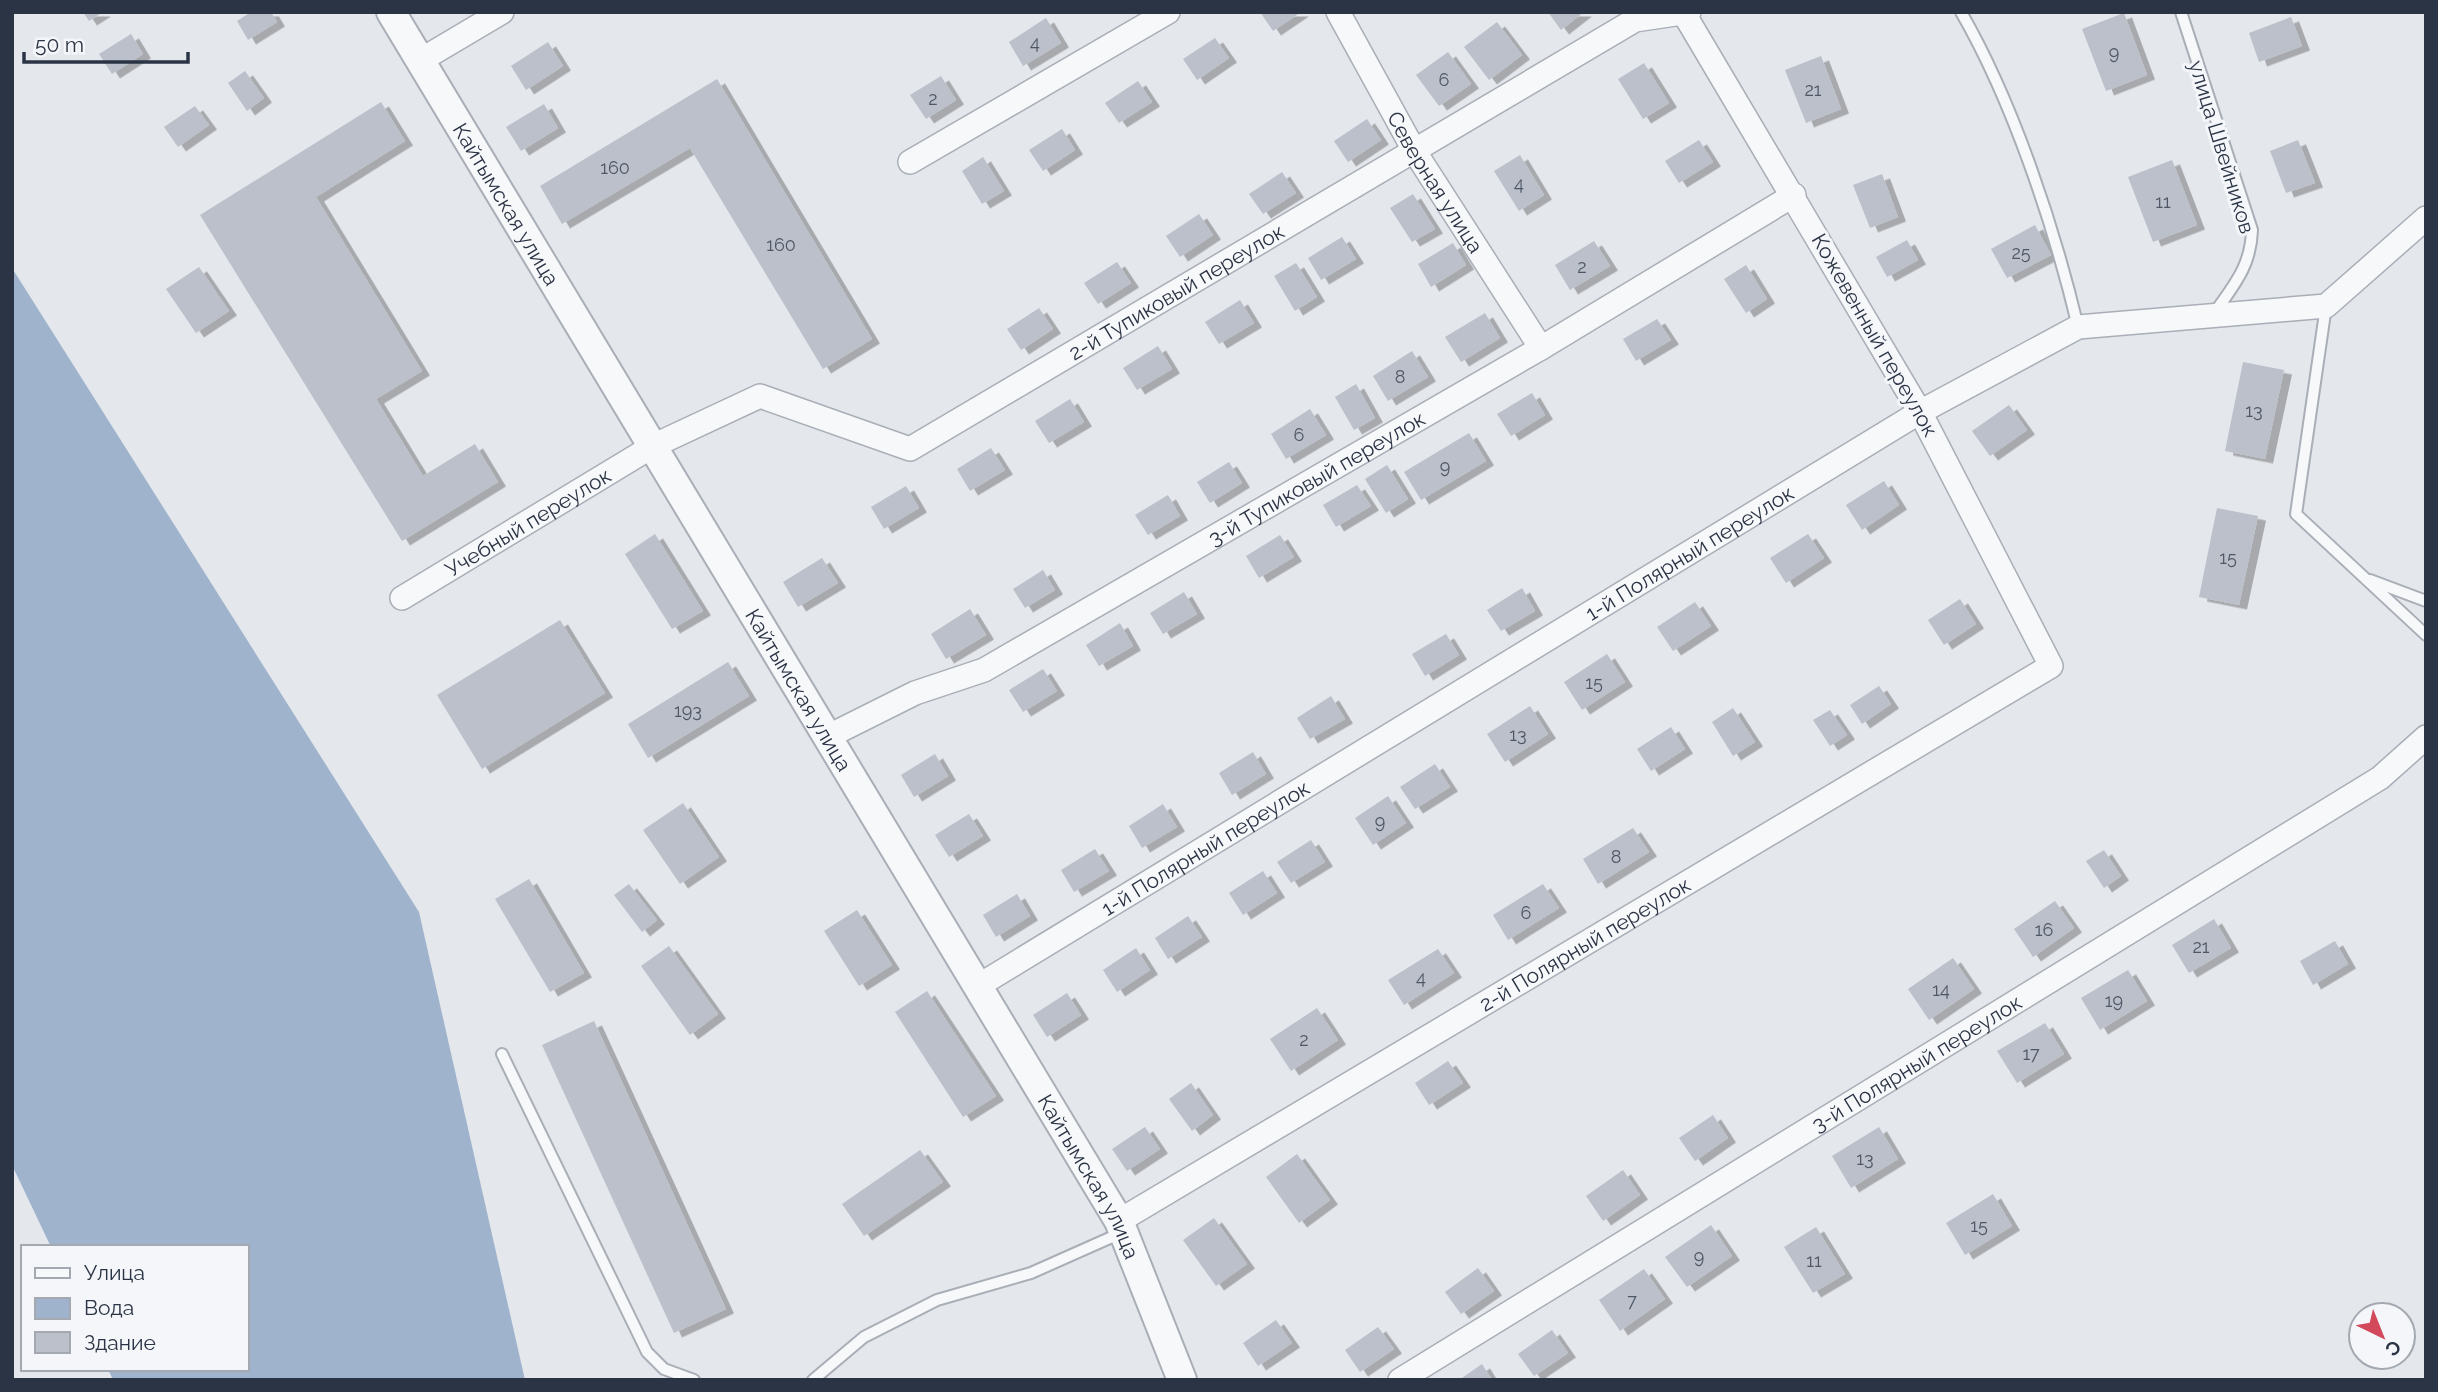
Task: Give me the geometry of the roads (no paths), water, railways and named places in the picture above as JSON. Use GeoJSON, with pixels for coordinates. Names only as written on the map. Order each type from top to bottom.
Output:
{"type":"FeatureCollection","features":[{"type":"Feature","properties":{"kind":"street","name":"Кайтымская улица"},"geometry":{"type":"LineString","coordinates":[[391,12],[1121,1226],[1182,1380]]}},
{"type":"Feature","properties":{"kind":"street"},"geometry":{"type":"LineString","coordinates":[[421,60],[502,12]]}},
{"type":"Feature","properties":{"kind":"street"},"geometry":{"type":"LineString","coordinates":[[910,162],[1168,12]]}},
{"type":"Feature","properties":{"kind":"street","name":"Северная улица"},"geometry":{"type":"LineString","coordinates":[[1338,12],[1415,152],[1541,348]]}},
{"type":"Feature","properties":{"kind":"street","name":"2-й Тупиковый переулок"},"geometry":{"type":"LineString","coordinates":[[653,446],[760,396],[910,449],[1635,20],[1685,13]]}},
{"type":"Feature","properties":{"kind":"street","name":"Кожевенный переулок"},"geometry":{"type":"LineString","coordinates":[[1685,13],[1920,412],[2051,666]]}},
{"type":"Feature","properties":{"kind":"street","name":"3-й Тупиковый переулок"},"geometry":{"type":"LineString","coordinates":[[827,737],[915,693],[984,670],[1541,348],[1794,195]]}},
{"type":"Feature","properties":{"kind":"street"},"geometry":{"type":"LineString","coordinates":[[2326,306],[2422,227]]}},
{"type":"Feature","properties":{"kind":"street","name":"1-й Полярный переулок"},"geometry":{"type":"LineString","coordinates":[[978,986],[1920,412],[2078,327],[2326,306]]}},
{"type":"Feature","properties":{"kind":"street","name":"Учебный переулок"},"geometry":{"type":"LineString","coordinates":[[402,598],[653,446]]}},
{"type":"Feature","properties":{"kind":"street","name":"2-й Полярный переулок"},"geometry":{"type":"LineString","coordinates":[[1121,1226],[2051,666]]}},
{"type":"Feature","properties":{"kind":"street","name":"3-й Полярный переулок"},"geometry":{"type":"LineString","coordinates":[[1399,1380],[2380,778],[2426,737]]}},
{"type":"Feature","properties":{"kind":"lane"},"geometry":{"type":"LineString","coordinates":[[1961,12],[1980,44],[2026,158],[2063,262],[2078,327]]}},
{"type":"Feature","properties":{"kind":"lane","name":"улица Швейников"},"geometry":{"type":"LineString","coordinates":[[2181,12],[2252,230],[2252,251],[2242,274],[2213,315]]}},
{"type":"Feature","properties":{"kind":"lane"},"geometry":{"type":"LineString","coordinates":[[2326,306],[2296,514],[2426,635]]}},
{"type":"Feature","properties":{"kind":"lane"},"geometry":{"type":"LineString","coordinates":[[2364,578],[2426,601]]}},
{"type":"Feature","properties":{"kind":"lane"},"geometry":{"type":"LineString","coordinates":[[502,1054],[647,1352],[664,1369],[694,1380]]}},
{"type":"Feature","properties":{"kind":"lane"},"geometry":{"type":"LineString","coordinates":[[813,1380],[864,1337],[937,1300],[1031,1273],[1121,1226]]}},
{"type":"Feature","properties":{"kind":"water"},"geometry":{"type":"Polygon","coordinates":[[[12,268],[419,912],[525,1380],[113,1380],[109,1371],[248,1371],[248,1245],[50,1245],[12,1165],[12,268]]]}}]}
